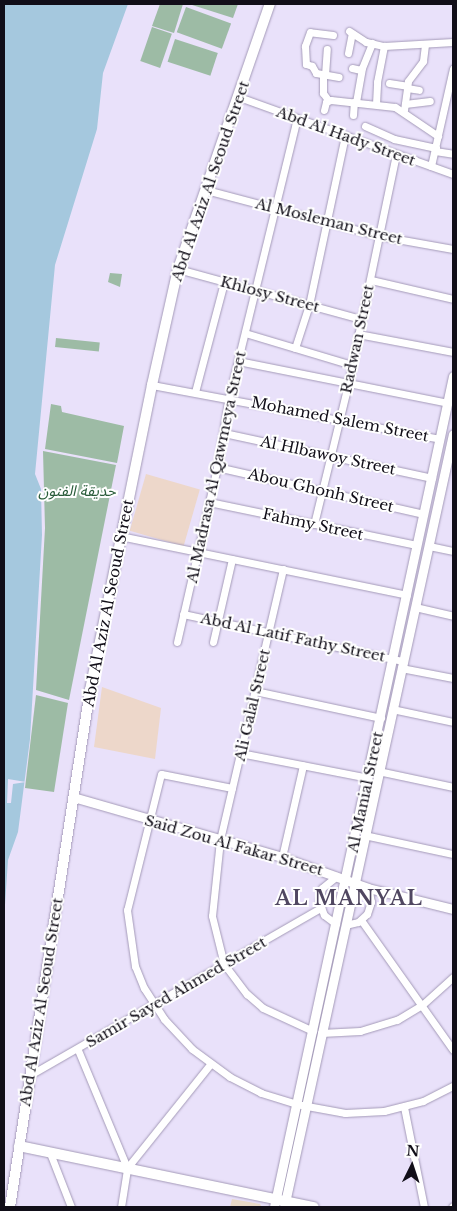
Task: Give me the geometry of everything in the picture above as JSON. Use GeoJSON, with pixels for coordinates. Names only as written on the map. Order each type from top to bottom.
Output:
{"type":"FeatureCollection","features":[{"type":"Feature","properties":{"kind":"main road","name":"Abd Al Aziz Al Seoud Street"},"geometry":{"type":"LineString","coordinates":[[10,1207],[90,690],[152,385],[178,270],[268,8],[276,4]]}},
{"type":"Feature","properties":{"kind":"main road"},"geometry":{"type":"LineString","coordinates":[[19,1146],[126,1168],[279,1204],[314,1207]]}},
{"type":"Feature","properties":{"kind":"street"},"geometry":{"type":"LineString","coordinates":[[348,53],[350,32],[372,43],[384,46],[453,42]]}},
{"type":"Feature","properties":{"kind":"street"},"geometry":{"type":"LineString","coordinates":[[333,34],[309,34],[304,46],[306,64],[324,75],[339,77]]}},
{"type":"Feature","properties":{"kind":"street"},"geometry":{"type":"LineString","coordinates":[[353,115],[361,70],[372,43]]}},
{"type":"Feature","properties":{"kind":"street"},"geometry":{"type":"LineString","coordinates":[[404,107],[409,77],[422,60],[425,44]]}},
{"type":"Feature","properties":{"kind":"street"},"geometry":{"type":"LineString","coordinates":[[376,104],[376,82],[384,46]]}},
{"type":"Feature","properties":{"kind":"street"},"geometry":{"type":"LineString","coordinates":[[327,49],[322,93],[328,100],[376,104],[380,107],[404,107],[430,101]]}},
{"type":"Feature","properties":{"kind":"street"},"geometry":{"type":"LineString","coordinates":[[352,68],[361,70]]}},
{"type":"Feature","properties":{"kind":"street"},"geometry":{"type":"LineString","coordinates":[[431,166],[453,68]]}},
{"type":"Feature","properties":{"kind":"street"},"geometry":{"type":"LineString","coordinates":[[389,83],[419,90]]}},
{"type":"Feature","properties":{"kind":"street","name":"Abd Al Hady Street"},"geometry":{"type":"LineString","coordinates":[[239,97],[453,174]]}},
{"type":"Feature","properties":{"kind":"street"},"geometry":{"type":"LineString","coordinates":[[324,110],[328,100]]}},
{"type":"Feature","properties":{"kind":"street"},"geometry":{"type":"LineString","coordinates":[[404,107],[438,136]]}},
{"type":"Feature","properties":{"kind":"street","name":"Al Madrasa Al Qawmeya Street"},"geometry":{"type":"LineString","coordinates":[[177,642],[217,467],[229,397],[272,208],[297,118]]}},
{"type":"Feature","properties":{"kind":"street"},"geometry":{"type":"LineString","coordinates":[[365,126],[394,139],[453,154]]}},
{"type":"Feature","properties":{"kind":"street"},"geometry":{"type":"LineString","coordinates":[[295,348],[309,305],[345,136]]}},
{"type":"Feature","properties":{"kind":"street","name":"Radwan Street"},"geometry":{"type":"LineString","coordinates":[[314,524],[348,384],[396,154]]}},
{"type":"Feature","properties":{"kind":"street","name":"Al Mosleman Street"},"geometry":{"type":"LineString","coordinates":[[206,190],[380,236],[453,249]]}},
{"type":"Feature","properties":{"kind":"street","name":"Khlosy Street"},"geometry":{"type":"LineString","coordinates":[[178,270],[361,319]]}},
{"type":"Feature","properties":{"kind":"street"},"geometry":{"type":"LineString","coordinates":[[371,280],[453,299]]}},
{"type":"Feature","properties":{"kind":"street"},"geometry":{"type":"LineString","coordinates":[[195,392],[224,282]]}},
{"type":"Feature","properties":{"kind":"street"},"geometry":{"type":"LineString","coordinates":[[245,333],[352,365]]}},
{"type":"Feature","properties":{"kind":"street"},"geometry":{"type":"LineString","coordinates":[[358,334],[453,352]]}},
{"type":"Feature","properties":{"kind":"street"},"geometry":{"type":"LineString","coordinates":[[238,361],[448,402]]}},
{"type":"Feature","properties":{"kind":"street","name":"Al Manial Street"},"geometry":{"type":"LineString","coordinates":[[350,881],[364,835],[392,709],[407,595],[453,376]]}},
{"type":"Feature","properties":{"kind":"street","name":"Mohamed Salem Street"},"geometry":{"type":"LineString","coordinates":[[152,385],[229,397],[440,439]]}},
{"type":"Feature","properties":{"kind":"street","name":"Al Hlbawoy Street"},"geometry":{"type":"LineString","coordinates":[[224,433],[432,478]]}},
{"type":"Feature","properties":{"kind":"street","name":"Al Manial Street"},"geometry":{"type":"LineString","coordinates":[[279,1204],[350,881],[381,718],[415,607],[453,434]]}},
{"type":"Feature","properties":{"kind":"street","name":"Abou Ghonh Street"},"geometry":{"type":"LineString","coordinates":[[217,467],[424,514]]}},
{"type":"Feature","properties":{"kind":"street","name":"Fahmy Street"},"geometry":{"type":"LineString","coordinates":[[209,502],[418,545]]}},
{"type":"Feature","properties":{"kind":"street"},"geometry":{"type":"LineString","coordinates":[[120,536],[407,595]]}},
{"type":"Feature","properties":{"kind":"street"},"geometry":{"type":"LineString","coordinates":[[428,546],[453,550]]}},
{"type":"Feature","properties":{"kind":"street"},"geometry":{"type":"LineString","coordinates":[[212,642],[232,559]]}},
{"type":"Feature","properties":{"kind":"street","name":"Ali Galal Street"},"geometry":{"type":"LineString","coordinates":[[224,964],[212,916],[220,840],[283,569]]}},
{"type":"Feature","properties":{"kind":"street"},"geometry":{"type":"LineString","coordinates":[[415,607],[453,616]]}},
{"type":"Feature","properties":{"kind":"street","name":"Abd Al Latif Fathy Street"},"geometry":{"type":"LineString","coordinates":[[183,614],[399,662],[453,678]]}},
{"type":"Feature","properties":{"kind":"street"},"geometry":{"type":"LineString","coordinates":[[255,691],[381,718]]}},
{"type":"Feature","properties":{"kind":"street"},"geometry":{"type":"LineString","coordinates":[[392,709],[453,722]]}},
{"type":"Feature","properties":{"kind":"street"},"geometry":{"type":"LineString","coordinates":[[240,753],[369,778]]}},
{"type":"Feature","properties":{"kind":"street"},"geometry":{"type":"LineString","coordinates":[[282,857],[303,765]]}},
{"type":"Feature","properties":{"kind":"street"},"geometry":{"type":"LineString","coordinates":[[378,771],[453,787]]}},
{"type":"Feature","properties":{"kind":"street"},"geometry":{"type":"LineString","coordinates":[[232,788],[163,773],[152,821],[127,910],[135,966],[154,1004],[177,1034],[211,1063],[244,1085],[301,1105],[345,1113],[404,1108],[453,1086]]}},
{"type":"Feature","properties":{"kind":"street","name":"Said Zou Al Fakar Street"},"geometry":{"type":"LineString","coordinates":[[73,797],[282,857],[338,875],[368,888],[453,909]]}},
{"type":"Feature","properties":{"kind":"street"},"geometry":{"type":"LineString","coordinates":[[364,835],[453,854]]}},
{"type":"Feature","properties":{"kind":"street"},"geometry":{"type":"LineString","coordinates":[[338,875],[322,888],[321,908],[340,924],[361,920]]}},
{"type":"Feature","properties":{"kind":"street"},"geometry":{"type":"LineString","coordinates":[[361,920],[371,902],[368,888]]}},
{"type":"Feature","properties":{"kind":"street","name":"Samir Sayed Ahmed Street"},"geometry":{"type":"LineString","coordinates":[[30,1075],[78,1050],[321,908]]}},
{"type":"Feature","properties":{"kind":"street"},"geometry":{"type":"LineString","coordinates":[[361,920],[453,1050]]}},
{"type":"Feature","properties":{"kind":"street"},"geometry":{"type":"LineString","coordinates":[[224,964],[236,982],[263,1008],[317,1032],[360,1032],[379,1027],[422,1005],[453,977]]}},
{"type":"Feature","properties":{"kind":"street"},"geometry":{"type":"LineString","coordinates":[[78,1050],[126,1168],[121,1207]]}},
{"type":"Feature","properties":{"kind":"street"},"geometry":{"type":"LineString","coordinates":[[126,1168],[211,1063]]}},
{"type":"Feature","properties":{"kind":"street"},"geometry":{"type":"LineString","coordinates":[[404,1108],[424,1207]]}},
{"type":"Feature","properties":{"kind":"street"},"geometry":{"type":"LineString","coordinates":[[50,1153],[71,1207]]}},
{"type":"Feature","properties":{"kind":"shaded area"},"geometry":{"type":"Polygon","coordinates":[[[146,474],[200,489],[184,546],[130,531],[146,474]]]}},
{"type":"Feature","properties":{"kind":"shaded area"},"geometry":{"type":"Polygon","coordinates":[[[102,687],[161,708],[155,759],[94,747],[102,687]]]}},
{"type":"Feature","properties":{"kind":"shaded area"},"geometry":{"type":"Polygon","coordinates":[[[232,1199],[260,1204],[262,1207],[230,1207],[232,1199]]]}},
{"type":"Feature","properties":{"kind":"green space"},"geometry":{"type":"Polygon","coordinates":[[[160,4],[183,4],[174,33],[152,26],[160,4]]]}},
{"type":"Feature","properties":{"kind":"green space"},"geometry":{"type":"Polygon","coordinates":[[[189,4],[238,4],[233,18],[189,4]]]}},
{"type":"Feature","properties":{"kind":"green space"},"geometry":{"type":"Polygon","coordinates":[[[186,7],[231,23],[222,49],[177,32],[186,7]]]}},
{"type":"Feature","properties":{"kind":"green space"},"geometry":{"type":"Polygon","coordinates":[[[152,27],[172,34],[160,68],[140,61],[152,27]]]}},
{"type":"Feature","properties":{"kind":"green space"},"geometry":{"type":"Polygon","coordinates":[[[175,39],[218,53],[210,76],[168,62],[175,39]]]}},
{"type":"Feature","properties":{"kind":"green space"},"geometry":{"type":"Polygon","coordinates":[[[110,273],[122,274],[120,287],[108,282],[110,273]]]}},
{"type":"Feature","properties":{"kind":"green space"},"geometry":{"type":"Polygon","coordinates":[[[56,338],[100,343],[99,352],[55,347],[56,338]]]}},
{"type":"Feature","properties":{"kind":"green space"},"geometry":{"type":"Polygon","coordinates":[[[51,404],[61,406],[62,412],[124,426],[117,463],[45,449],[51,404]]]}},
{"type":"Feature","properties":{"kind":"green space","name":"حديقة الفنون"},"geometry":{"type":"Polygon","coordinates":[[[43,451],[116,465],[69,700],[36,690],[45,528],[43,451]]]}},
{"type":"Feature","properties":{"kind":"green space"},"geometry":{"type":"Polygon","coordinates":[[[36,695],[68,703],[54,792],[25,788],[36,695]]]}},
{"type":"Feature","properties":{"kind":"water"},"geometry":{"type":"Polygon","coordinates":[[[4,4],[128,4],[103,73],[97,129],[55,265],[35,474],[41,489],[42,535],[30,739],[18,832],[8,860],[4,920],[4,4]]]}},
{"type":"Feature","properties":{"kind":"pier"},"geometry":{"type":"Polygon","coordinates":[[[8,779],[26,782],[13,784],[11,803],[7,803],[8,779]]]}},
{"type":"Feature","properties":{"kind":"district","name":"AL MANYAL"},"geometry":{"type":"Point","coordinates":[349,898]}}]}
